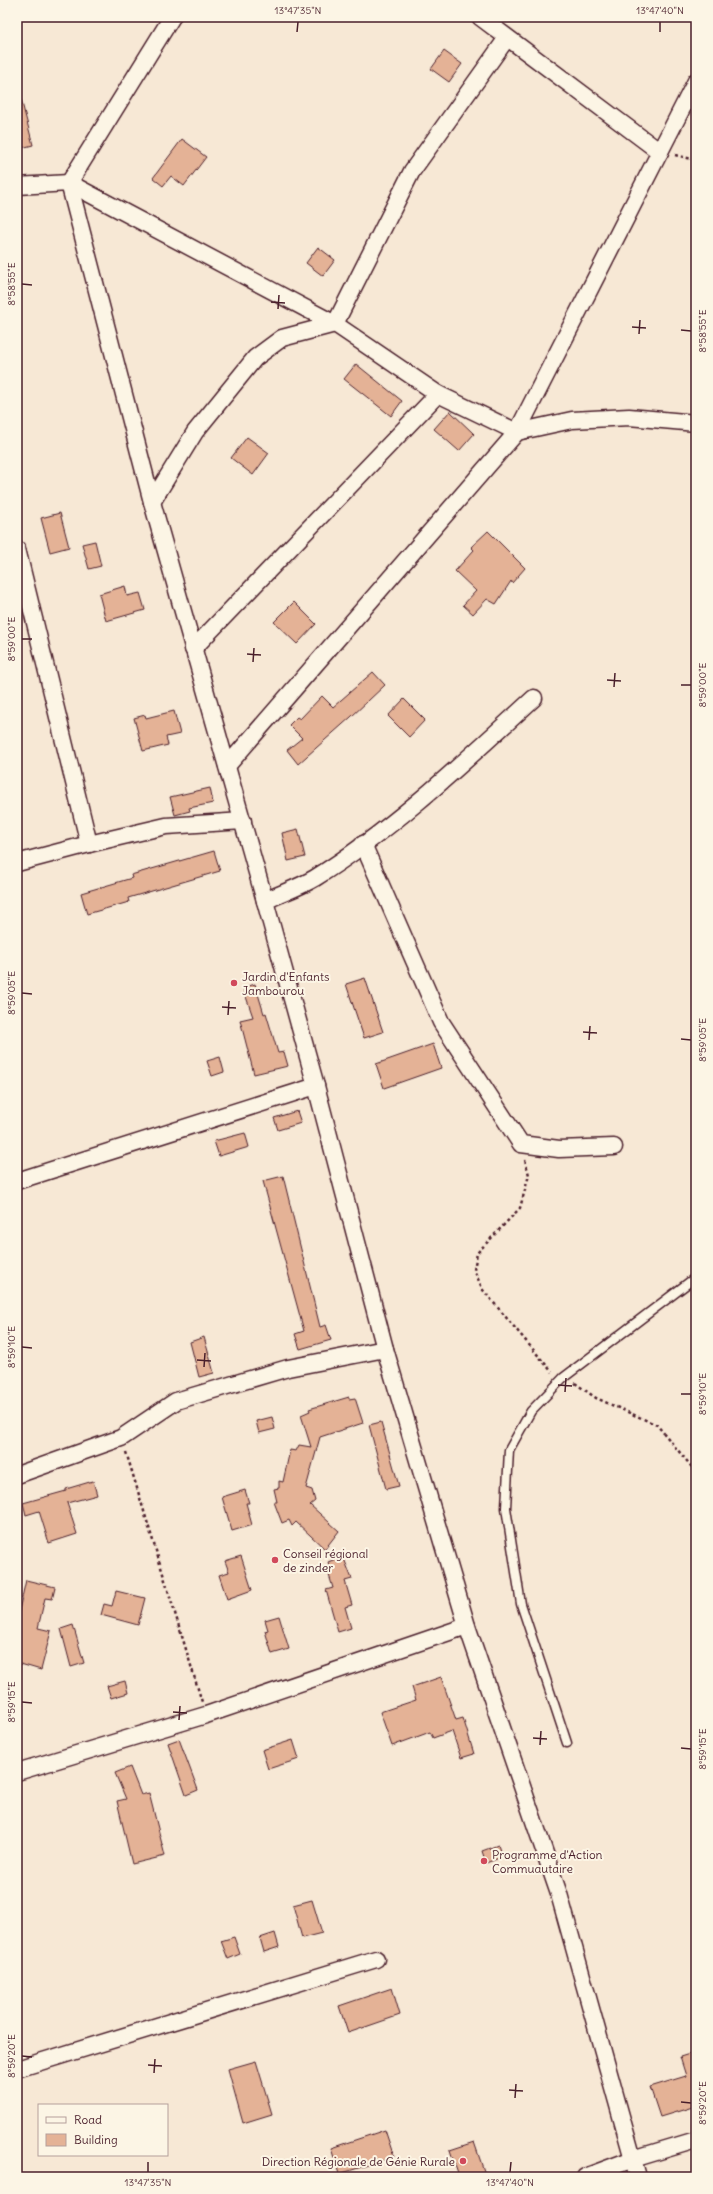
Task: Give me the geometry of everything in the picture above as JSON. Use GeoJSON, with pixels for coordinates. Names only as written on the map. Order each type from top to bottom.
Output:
{"type":"FeatureCollection","features":[{"type":"Feature","properties":{"kind":"street"},"geometry":{"type":"LineString","coordinates":[[172,17],[70,183],[152,502],[192,649],[243,822],[316,1086],[384,1349],[467,1626],[559,1894],[638,2177]]}},
{"type":"Feature","properties":{"kind":"street"},"geometry":{"type":"LineString","coordinates":[[480,17],[660,152]]}},
{"type":"Feature","properties":{"kind":"street"},"geometry":{"type":"LineString","coordinates":[[152,502],[195,432],[255,358],[282,338],[335,324],[412,171],[507,38]]}},
{"type":"Feature","properties":{"kind":"street"},"geometry":{"type":"LineString","coordinates":[[227,766],[517,432],[696,81]]}},
{"type":"Feature","properties":{"kind":"street"},"geometry":{"type":"LineString","coordinates":[[17,186],[70,183],[335,324],[438,394],[517,432],[572,420],[628,417],[696,423]]}},
{"type":"Feature","properties":{"kind":"street"},"geometry":{"type":"LineString","coordinates":[[192,649],[438,394]]}},
{"type":"Feature","properties":{"kind":"street"},"geometry":{"type":"LineString","coordinates":[[17,549],[89,844]]}},
{"type":"Feature","properties":{"kind":"street"},"geometry":{"type":"LineString","coordinates":[[265,901],[314,879],[363,844],[439,785],[534,698]]}},
{"type":"Feature","properties":{"kind":"street"},"geometry":{"type":"LineString","coordinates":[[17,863],[166,826],[243,822]]}},
{"type":"Feature","properties":{"kind":"street"},"geometry":{"type":"LineString","coordinates":[[363,844],[441,1022],[521,1144],[559,1149],[614,1147]]}},
{"type":"Feature","properties":{"kind":"street"},"geometry":{"type":"LineString","coordinates":[[17,1182],[316,1086]]}},
{"type":"Feature","properties":{"kind":"street"},"geometry":{"type":"LineString","coordinates":[[17,1475],[121,1438],[176,1401],[288,1368],[384,1349]]}},
{"type":"Feature","properties":{"kind":"street"},"geometry":{"type":"LineString","coordinates":[[17,1772],[206,1715],[467,1626]]}},
{"type":"Feature","properties":{"kind":"street"},"geometry":{"type":"LineString","coordinates":[[17,2069],[376,1959]]}},
{"type":"Feature","properties":{"kind":"street"},"geometry":{"type":"LineString","coordinates":[[585,2177],[633,2159],[696,2140]]}},
{"type":"Feature","properties":{"kind":"lane"},"geometry":{"type":"LineString","coordinates":[[567,1743],[521,1604],[506,1508],[509,1450],[531,1411],[563,1378],[696,1277]]}},
{"type":"Feature","properties":{"kind":"path"},"geometry":{"type":"LineString","coordinates":[[660,152],[696,160]]}},
{"type":"Feature","properties":{"kind":"path"},"geometry":{"type":"LineString","coordinates":[[521,1144],[528,1175],[520,1208],[477,1253],[474,1270],[483,1290],[549,1370],[574,1383],[596,1398],[657,1425],[696,1472]]}},
{"type":"Feature","properties":{"kind":"path"},"geometry":{"type":"LineString","coordinates":[[121,1438],[206,1715]]}},
{"type":"Feature","properties":{"kind":"building"},"geometry":{"type":"Polygon","coordinates":[[[444,51],[462,64],[449,82],[431,69],[444,51]]]}},
{"type":"Feature","properties":{"kind":"building"},"geometry":{"type":"Polygon","coordinates":[[[21,99],[33,145],[17,149],[17,100],[21,99]]]}},
{"type":"Feature","properties":{"kind":"building"},"geometry":{"type":"Polygon","coordinates":[[[182,139],[206,157],[184,186],[171,176],[163,186],[153,178],[182,139]]]}},
{"type":"Feature","properties":{"kind":"building"},"geometry":{"type":"Polygon","coordinates":[[[318,247],[335,260],[323,276],[306,263],[318,247]]]}},
{"type":"Feature","properties":{"kind":"building"},"geometry":{"type":"Polygon","coordinates":[[[356,364],[402,401],[391,416],[344,379],[356,364]]]}},
{"type":"Feature","properties":{"kind":"building"},"geometry":{"type":"Polygon","coordinates":[[[450,411],[474,434],[459,451],[434,429],[450,411]]]}},
{"type":"Feature","properties":{"kind":"building"},"geometry":{"type":"Polygon","coordinates":[[[247,437],[269,453],[253,475],[231,458],[247,437]]]}},
{"type":"Feature","properties":{"kind":"building"},"geometry":{"type":"Polygon","coordinates":[[[60,513],[69,547],[50,552],[41,518],[60,513]]]}},
{"type":"Feature","properties":{"kind":"building"},"geometry":{"type":"Polygon","coordinates":[[[488,531],[525,568],[512,583],[511,581],[496,604],[487,599],[473,614],[463,605],[476,591],[455,571],[474,550],[471,547],[488,531]]]}},
{"type":"Feature","properties":{"kind":"building"},"geometry":{"type":"Polygon","coordinates":[[[95,541],[101,566],[89,569],[82,544],[95,541]]]}},
{"type":"Feature","properties":{"kind":"building"},"geometry":{"type":"Polygon","coordinates":[[[125,586],[127,596],[140,593],[145,610],[106,621],[99,594],[125,586]]]}},
{"type":"Feature","properties":{"kind":"building"},"geometry":{"type":"Polygon","coordinates":[[[294,602],[316,624],[297,644],[274,622],[294,602]]]}},
{"type":"Feature","properties":{"kind":"building"},"geometry":{"type":"Polygon","coordinates":[[[373,672],[385,685],[298,764],[287,750],[302,738],[289,725],[297,717],[300,719],[322,696],[333,707],[373,672]]]}},
{"type":"Feature","properties":{"kind":"building"},"geometry":{"type":"Polygon","coordinates":[[[404,699],[425,720],[409,737],[388,716],[404,699]]]}},
{"type":"Feature","properties":{"kind":"building"},"geometry":{"type":"Polygon","coordinates":[[[174,711],[180,734],[166,737],[168,745],[143,751],[134,718],[145,715],[146,718],[174,711]]]}},
{"type":"Feature","properties":{"kind":"building"},"geometry":{"type":"Polygon","coordinates":[[[210,788],[213,803],[189,808],[190,811],[175,815],[170,797],[210,788]]]}},
{"type":"Feature","properties":{"kind":"building"},"geometry":{"type":"Polygon","coordinates":[[[298,829],[305,857],[288,861],[282,833],[298,829]]]}},
{"type":"Feature","properties":{"kind":"building"},"geometry":{"type":"Polygon","coordinates":[[[214,851],[220,871],[128,898],[129,902],[87,914],[81,893],[132,878],[131,875],[214,851]]]}},
{"type":"Feature","properties":{"kind":"building"},"geometry":{"type":"Polygon","coordinates":[[[365,978],[383,1032],[364,1038],[346,984],[365,978]]]}},
{"type":"Feature","properties":{"kind":"building"},"geometry":{"type":"Polygon","coordinates":[[[255,984],[264,1014],[266,1013],[278,1053],[284,1052],[288,1066],[254,1074],[240,1020],[253,1017],[243,988],[255,984]]]}},
{"type":"Feature","properties":{"kind":"building"},"geometry":{"type":"Polygon","coordinates":[[[433,1044],[441,1068],[384,1088],[376,1064],[433,1044]]]}},
{"type":"Feature","properties":{"kind":"building"},"geometry":{"type":"Polygon","coordinates":[[[220,1057],[224,1072],[212,1076],[207,1061],[220,1057]]]}},
{"type":"Feature","properties":{"kind":"building"},"geometry":{"type":"Polygon","coordinates":[[[297,1111],[301,1123],[278,1130],[274,1118],[297,1111]]]}},
{"type":"Feature","properties":{"kind":"building"},"geometry":{"type":"Polygon","coordinates":[[[245,1133],[249,1147],[219,1156],[214,1141],[245,1133]]]}},
{"type":"Feature","properties":{"kind":"building"},"geometry":{"type":"Polygon","coordinates":[[[283,1176],[320,1327],[326,1325],[331,1340],[300,1349],[295,1334],[304,1331],[263,1181],[283,1176]]]}},
{"type":"Feature","properties":{"kind":"building"},"geometry":{"type":"Polygon","coordinates":[[[204,1337],[214,1373],[199,1377],[190,1342],[204,1337]]]}},
{"type":"Feature","properties":{"kind":"building"},"geometry":{"type":"Polygon","coordinates":[[[349,1397],[349,1399],[355,1398],[363,1423],[320,1437],[306,1488],[312,1490],[315,1501],[310,1505],[339,1531],[325,1549],[296,1522],[292,1526],[289,1520],[282,1523],[274,1502],[277,1502],[274,1489],[279,1488],[279,1481],[283,1482],[290,1450],[296,1451],[299,1445],[311,1447],[301,1415],[310,1411],[309,1409],[349,1397]]]}},
{"type":"Feature","properties":{"kind":"building"},"geometry":{"type":"Polygon","coordinates":[[[272,1417],[275,1429],[259,1433],[256,1421],[272,1417]]]}},
{"type":"Feature","properties":{"kind":"building"},"geometry":{"type":"Polygon","coordinates":[[[381,1422],[399,1486],[386,1489],[369,1425],[381,1422]]]}},
{"type":"Feature","properties":{"kind":"building"},"geometry":{"type":"Polygon","coordinates":[[[93,1481],[97,1495],[67,1503],[77,1534],[49,1543],[39,1511],[26,1515],[23,1503],[66,1491],[66,1489],[93,1481]]]}},
{"type":"Feature","properties":{"kind":"building"},"geometry":{"type":"Polygon","coordinates":[[[245,1490],[249,1503],[246,1503],[252,1525],[232,1531],[222,1497],[245,1490]]]}},
{"type":"Feature","properties":{"kind":"building"},"geometry":{"type":"Polygon","coordinates":[[[241,1556],[252,1590],[227,1599],[219,1575],[229,1572],[225,1561],[241,1556]]]}},
{"type":"Feature","properties":{"kind":"building"},"geometry":{"type":"Polygon","coordinates":[[[343,1556],[352,1579],[345,1581],[352,1605],[345,1607],[351,1628],[338,1632],[326,1590],[333,1588],[329,1575],[332,1573],[328,1562],[343,1556]]]}},
{"type":"Feature","properties":{"kind":"building"},"geometry":{"type":"Polygon","coordinates":[[[26,1580],[55,1587],[52,1599],[45,1598],[38,1628],[51,1631],[41,1670],[17,1663],[17,1619],[26,1580]]]}},
{"type":"Feature","properties":{"kind":"building"},"geometry":{"type":"Polygon","coordinates":[[[116,1591],[145,1598],[138,1625],[101,1615],[104,1604],[112,1606],[116,1591]]]}},
{"type":"Feature","properties":{"kind":"building"},"geometry":{"type":"Polygon","coordinates":[[[279,1616],[289,1649],[272,1654],[265,1631],[268,1630],[265,1620],[279,1616]]]}},
{"type":"Feature","properties":{"kind":"building"},"geometry":{"type":"Polygon","coordinates":[[[73,1625],[84,1663],[71,1667],[61,1629],[73,1625]]]}},
{"type":"Feature","properties":{"kind":"building"},"geometry":{"type":"Polygon","coordinates":[[[441,1677],[456,1720],[463,1718],[474,1754],[461,1758],[452,1731],[433,1738],[430,1732],[392,1746],[380,1712],[416,1700],[412,1687],[441,1677]]]}},
{"type":"Feature","properties":{"kind":"building"},"geometry":{"type":"Polygon","coordinates":[[[125,1681],[128,1693],[111,1698],[107,1686],[125,1681]]]}},
{"type":"Feature","properties":{"kind":"building"},"geometry":{"type":"Polygon","coordinates":[[[179,1739],[198,1790],[186,1795],[168,1743],[179,1739]]]}},
{"type":"Feature","properties":{"kind":"building"},"geometry":{"type":"Polygon","coordinates":[[[293,1740],[299,1759],[268,1769],[262,1750],[293,1740]]]}},
{"type":"Feature","properties":{"kind":"building"},"geometry":{"type":"Polygon","coordinates":[[[130,1767],[141,1795],[149,1793],[165,1856],[132,1864],[117,1801],[126,1799],[115,1773],[130,1767]]]}},
{"type":"Feature","properties":{"kind":"building"},"geometry":{"type":"Polygon","coordinates":[[[498,1845],[502,1857],[486,1863],[482,1851],[498,1845]]]}},
{"type":"Feature","properties":{"kind":"building"},"geometry":{"type":"Polygon","coordinates":[[[312,1900],[322,1933],[302,1938],[293,1905],[312,1900]]]}},
{"type":"Feature","properties":{"kind":"building"},"geometry":{"type":"Polygon","coordinates":[[[275,1933],[279,1947],[264,1952],[260,1938],[275,1933]]]}},
{"type":"Feature","properties":{"kind":"building"},"geometry":{"type":"Polygon","coordinates":[[[234,1937],[240,1954],[228,1959],[221,1941],[234,1937]]]}},
{"type":"Feature","properties":{"kind":"building"},"geometry":{"type":"Polygon","coordinates":[[[392,1988],[400,2015],[348,2033],[339,2006],[392,1988]]]}},
{"type":"Feature","properties":{"kind":"building"},"geometry":{"type":"Polygon","coordinates":[[[696,2052],[696,2106],[660,2117],[650,2087],[686,2076],[680,2057],[696,2052]]]}},
{"type":"Feature","properties":{"kind":"building"},"geometry":{"type":"Polygon","coordinates":[[[256,2061],[272,2114],[243,2123],[228,2069],[256,2061]]]}},
{"type":"Feature","properties":{"kind":"building"},"geometry":{"type":"Polygon","coordinates":[[[385,2130],[394,2157],[339,2174],[331,2148],[385,2130]]]}},
{"type":"Feature","properties":{"kind":"building"},"geometry":{"type":"Polygon","coordinates":[[[474,2142],[485,2174],[475,2177],[459,2177],[450,2150],[474,2142]]]}},
{"type":"Feature","properties":{"kind":"place","name":"Jardin d'Enfants Jambourou"},"geometry":{"type":"Point","coordinates":[234,983]}},
{"type":"Feature","properties":{"kind":"place","name":"Conseil régional de zinder"},"geometry":{"type":"Point","coordinates":[275,1560]}},
{"type":"Feature","properties":{"kind":"place","name":"Programme d'Action Commuautaire"},"geometry":{"type":"Point","coordinates":[484,1861]}},
{"type":"Feature","properties":{"kind":"place","name":"Direction Régionale de Génie Rurale"},"geometry":{"type":"Point","coordinates":[463,2161]}}]}
